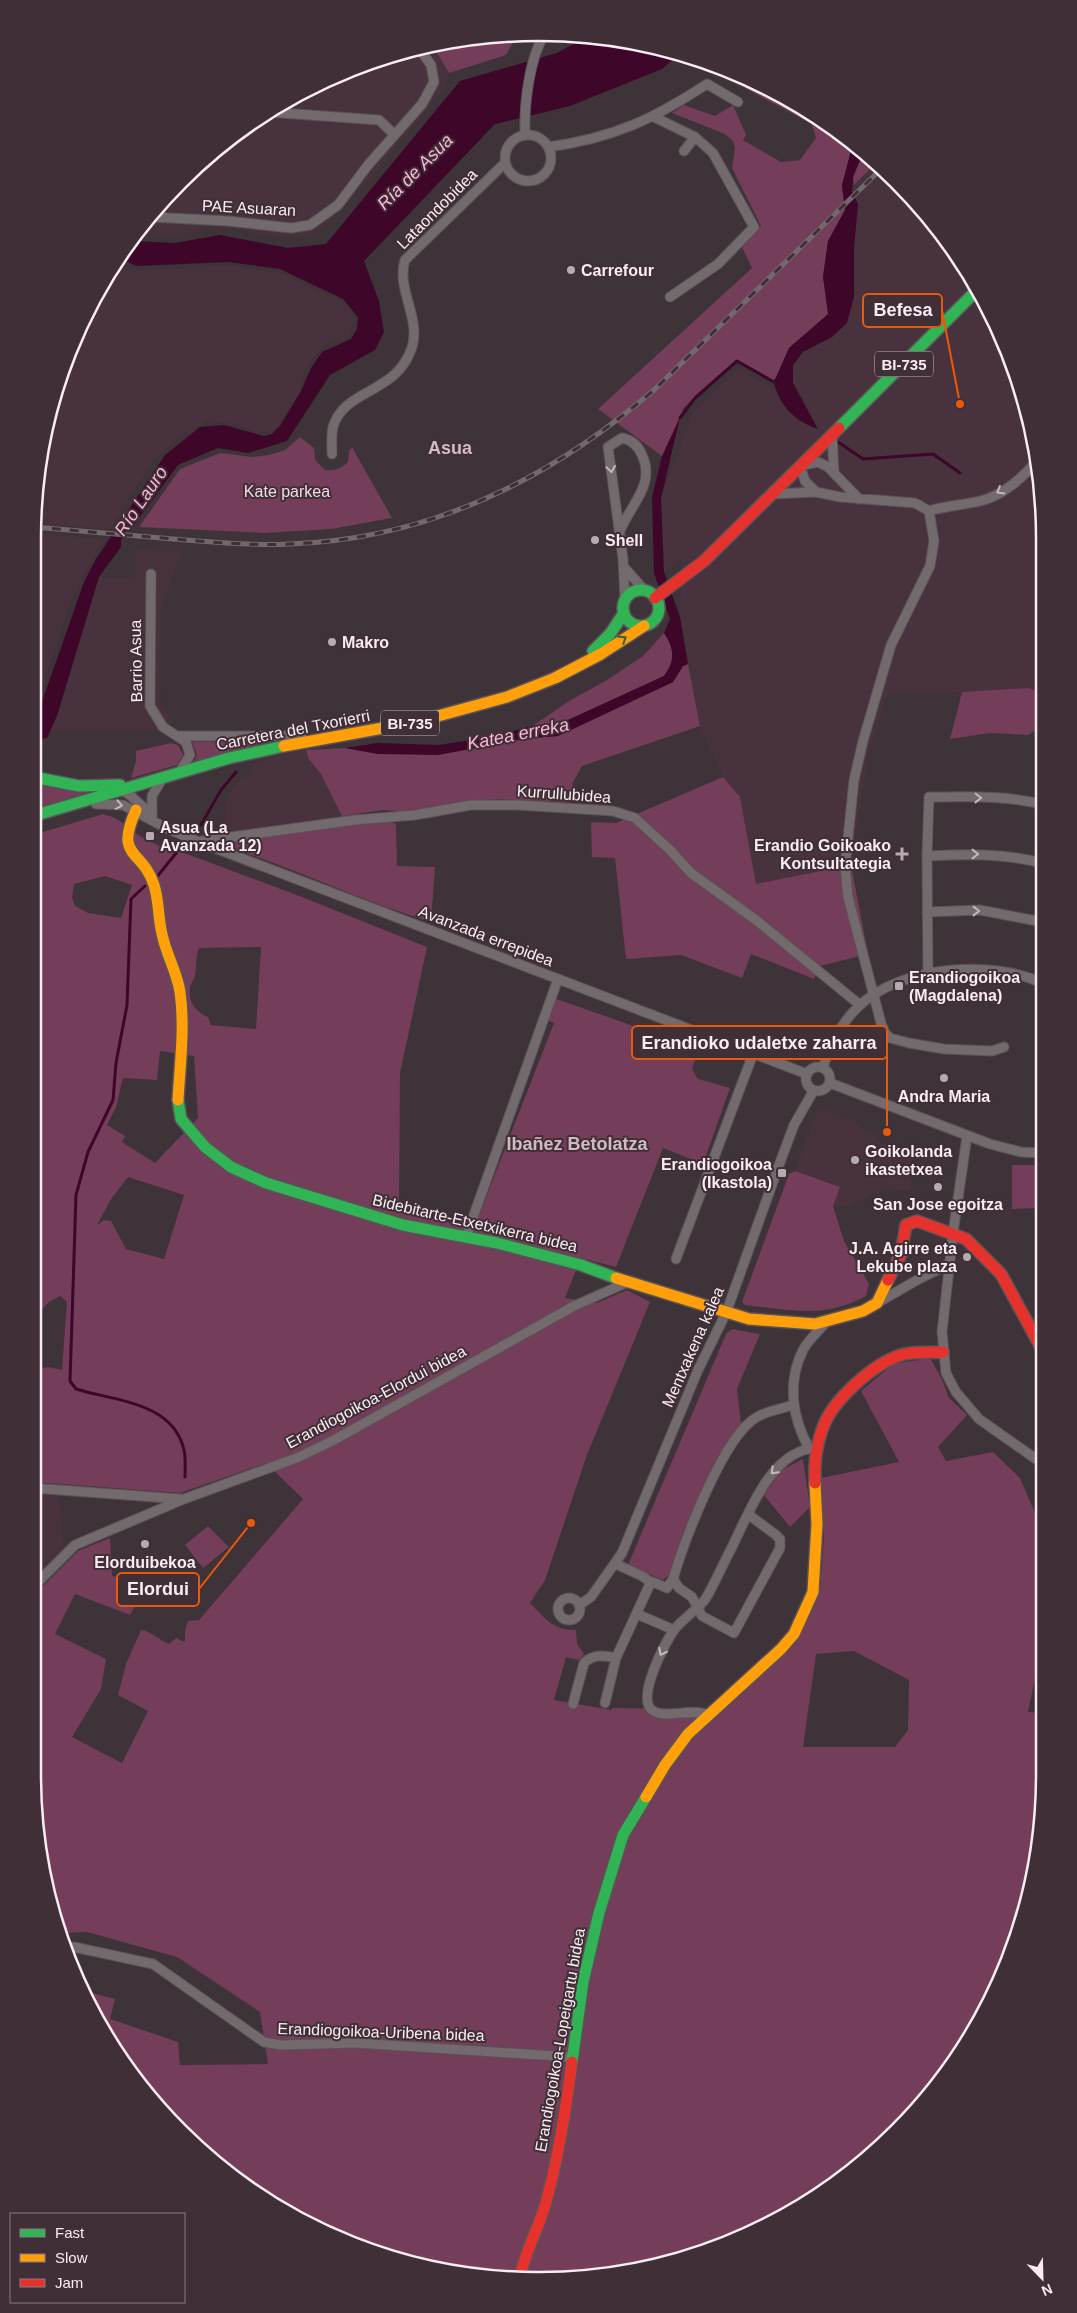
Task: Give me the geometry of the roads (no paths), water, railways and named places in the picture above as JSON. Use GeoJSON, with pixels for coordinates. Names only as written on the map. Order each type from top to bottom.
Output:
{"type":"FeatureCollection","features":[{"type":"Feature","properties":{"kind":"street"},"geometry":{"type":"LineString","coordinates":[[525,135],[524,117],[536,48],[540,41]]}},
{"type":"Feature","properties":{"kind":"street","name":"PAE Asuaran"},"geometry":{"type":"LineString","coordinates":[[160,217],[228,221],[291,228],[310,225],[338,206],[368,165],[422,104],[434,82],[431,65],[424,55]]}},
{"type":"Feature","properties":{"kind":"street"},"geometry":{"type":"LineString","coordinates":[[548,147],[606,136],[654,116],[707,84],[738,102]]}},
{"type":"Feature","properties":{"kind":"street"},"geometry":{"type":"LineString","coordinates":[[282,113],[379,120],[394,134]]}},
{"type":"Feature","properties":{"kind":"street"},"geometry":{"type":"LineString","coordinates":[[654,116],[695,137],[714,153],[754,227],[718,264],[670,297]]}},
{"type":"Feature","properties":{"kind":"street"},"geometry":{"type":"LineString","coordinates":[[525,135],[538,138],[548,147],[550,162],[548,169],[538,178],[531,180],[518,178],[508,170],[506,163],[507,148],[517,138],[525,135]]}},
{"type":"Feature","properties":{"kind":"street"},"geometry":{"type":"LineString","coordinates":[[684,151],[695,137]]}},
{"type":"Feature","properties":{"kind":"street","name":"Lataondobidea"},"geometry":{"type":"LineString","coordinates":[[332,454],[333,427],[346,405],[380,387],[395,376],[412,347],[415,330],[402,271],[405,260],[506,163]]}},
{"type":"Feature","properties":{"kind":"street","name":"BI-735"},"geometry":{"type":"LineString","coordinates":[[658,615],[720,544],[972,296]]}},
{"type":"Feature","properties":{"kind":"street"},"geometry":{"type":"LineString","coordinates":[[832,435],[834,474]]}},
{"type":"Feature","properties":{"kind":"street"},"geometry":{"type":"LineString","coordinates":[[620,531],[626,516],[644,489],[647,474],[646,464],[640,450],[632,440],[622,438],[608,447],[624,567],[624,613],[629,622],[644,626],[650,624],[658,615],[659,609],[655,598],[633,580],[624,567]]}},
{"type":"Feature","properties":{"kind":"street"},"geometry":{"type":"LineString","coordinates":[[816,492],[805,482],[800,466],[818,462],[828,467],[859,499]]}},
{"type":"Feature","properties":{"kind":"street"},"geometry":{"type":"LineString","coordinates":[[772,494],[816,492],[859,499],[915,503],[929,511],[944,506],[987,499],[1014,483],[1030,467]]}},
{"type":"Feature","properties":{"kind":"street"},"geometry":{"type":"LineString","coordinates":[[929,511],[934,541],[930,566],[891,645],[863,741],[854,780],[845,866],[849,904],[885,1033],[890,1038],[944,1048],[992,1051],[1004,1047]]}},
{"type":"Feature","properties":{"kind":"street","name":"BI-735"},"geometry":{"type":"LineString","coordinates":[[655,598],[672,588],[711,554]]}},
{"type":"Feature","properties":{"kind":"street","name":"Barrio Asua"},"geometry":{"type":"LineString","coordinates":[[151,574],[150,706],[163,727],[186,742],[190,755],[179,773]]}},
{"type":"Feature","properties":{"kind":"street"},"geometry":{"type":"LineString","coordinates":[[625,600],[636,591],[645,591]]}},
{"type":"Feature","properties":{"kind":"street","name":"Carretera del Txorierri"},"geometry":{"type":"LineString","coordinates":[[572,668],[600,645],[624,613]]}},
{"type":"Feature","properties":{"kind":"street","name":"Carretera del Txorierri"},"geometry":{"type":"LineString","coordinates":[[162,778],[229,758],[377,730],[466,709],[535,686],[601,654],[644,626]]}},
{"type":"Feature","properties":{"kind":"street"},"geometry":{"type":"LineString","coordinates":[[178,736],[288,736],[318,740]]}},
{"type":"Feature","properties":{"kind":"street"},"geometry":{"type":"LineString","coordinates":[[154,819],[152,796],[162,778]]}},
{"type":"Feature","properties":{"kind":"street","name":"BI-735"},"geometry":{"type":"LineString","coordinates":[[41,814],[162,778]]}},
{"type":"Feature","properties":{"kind":"street","name":"BI-735"},"geometry":{"type":"LineString","coordinates":[[41,779],[79,786],[106,786],[148,782]]}},
{"type":"Feature","properties":{"kind":"street"},"geometry":{"type":"LineString","coordinates":[[106,786],[121,790],[131,796],[154,819]]}},
{"type":"Feature","properties":{"kind":"street"},"geometry":{"type":"LineString","coordinates":[[928,974],[927,856],[929,797],[989,798],[1027,800],[1036,803]]}},
{"type":"Feature","properties":{"kind":"street"},"geometry":{"type":"LineString","coordinates":[[78,804],[123,805],[154,819]]}},
{"type":"Feature","properties":{"kind":"street","name":"Kurrullubidea"},"geometry":{"type":"LineString","coordinates":[[199,842],[355,820],[415,815],[472,805],[518,805],[613,811],[636,818],[691,873],[756,920],[860,1005]]}},
{"type":"Feature","properties":{"kind":"street","name":"Bidebitarte-Etxetxikerra bidea"},"geometry":{"type":"LineString","coordinates":[[136,810],[130,821],[128,846],[149,874],[154,885],[162,936],[180,991],[182,1023],[178,1104],[181,1118],[205,1147],[231,1167],[266,1183],[403,1225],[466,1237],[581,1265],[628,1282],[749,1319],[815,1324],[862,1311],[877,1303]]}},
{"type":"Feature","properties":{"kind":"street","name":"Avanzada errepidea"},"geometry":{"type":"LineString","coordinates":[[154,819],[199,842],[807,1074]]}},
{"type":"Feature","properties":{"kind":"street"},"geometry":{"type":"LineString","coordinates":[[927,856],[978,854],[1024,858],[1036,861]]}},
{"type":"Feature","properties":{"kind":"street"},"geometry":{"type":"LineString","coordinates":[[927,912],[980,910],[1036,921]]}},
{"type":"Feature","properties":{"kind":"street"},"geometry":{"type":"LineString","coordinates":[[823,1068],[836,1035],[860,1005],[890,987],[928,974],[958,969],[993,969],[1036,981]]}},
{"type":"Feature","properties":{"kind":"street"},"geometry":{"type":"LineString","coordinates":[[466,1237],[558,979]]}},
{"type":"Feature","properties":{"kind":"street"},"geometry":{"type":"LineString","coordinates":[[676,1259],[753,1054]]}},
{"type":"Feature","properties":{"kind":"street"},"geometry":{"type":"LineString","coordinates":[[812,1068],[823,1068],[830,1075],[830,1083],[821,1090],[814,1090],[806,1082],[807,1074],[812,1068]]}},
{"type":"Feature","properties":{"kind":"street"},"geometry":{"type":"LineString","coordinates":[[830,1083],[967,1136],[1008,1149],[1036,1152]]}},
{"type":"Feature","properties":{"kind":"street","name":"Mentxakena kalea"},"geometry":{"type":"LineString","coordinates":[[579,1605],[591,1597],[622,1553],[698,1370],[726,1313],[794,1126],[814,1090]]}},
{"type":"Feature","properties":{"kind":"street"},"geometry":{"type":"LineString","coordinates":[[967,1136],[949,1264],[942,1332],[946,1372],[956,1392],[979,1419],[1036,1458]]}},
{"type":"Feature","properties":{"kind":"street"},"geometry":{"type":"LineString","coordinates":[[877,1303],[901,1254],[906,1225],[917,1221],[966,1239],[1001,1274],[1036,1339]]}},
{"type":"Feature","properties":{"kind":"street"},"geometry":{"type":"LineString","coordinates":[[877,1303],[949,1264]]}},
{"type":"Feature","properties":{"kind":"street","name":"Erandiogoikoa-Elordui bidea"},"geometry":{"type":"LineString","coordinates":[[41,1578],[75,1546],[184,1499],[299,1457],[326,1444],[574,1306],[628,1282]]}},
{"type":"Feature","properties":{"kind":"street"},"geometry":{"type":"LineString","coordinates":[[708,1715],[692,1711],[661,1714],[653,1711],[648,1702],[649,1683],[657,1662],[674,1630],[706,1597],[769,1474],[782,1463],[812,1448],[800,1432],[793,1405],[794,1389],[801,1354],[826,1322]]}},
{"type":"Feature","properties":{"kind":"street","name":"Erandiogoikoa-Lopeigartu bidea"},"geometry":{"type":"LineString","coordinates":[[521,2271],[523,2260],[542,2217],[548,2196],[563,2131],[583,1982],[594,1930],[623,1835],[665,1765],[688,1734],[781,1649],[794,1634],[812,1592],[817,1524],[812,1448],[822,1428],[846,1392],[884,1362],[904,1354],[943,1352]]}},
{"type":"Feature","properties":{"kind":"street"},"geometry":{"type":"LineString","coordinates":[[616,1564],[642,1576],[652,1583],[667,1588],[673,1579],[695,1517],[734,1442],[749,1423],[757,1417],[793,1405]]}},
{"type":"Feature","properties":{"kind":"street"},"geometry":{"type":"LineString","coordinates":[[41,1489],[184,1499]]}},
{"type":"Feature","properties":{"kind":"street"},"geometry":{"type":"LineString","coordinates":[[673,1579],[679,1588],[692,1597],[702,1616],[734,1633],[780,1548],[780,1539],[749,1515]]}},
{"type":"Feature","properties":{"kind":"street"},"geometry":{"type":"LineString","coordinates":[[604,1703],[616,1658],[652,1583]]}},
{"type":"Feature","properties":{"kind":"street"},"geometry":{"type":"LineString","coordinates":[[637,1614],[674,1630]]}},
{"type":"Feature","properties":{"kind":"street"},"geometry":{"type":"LineString","coordinates":[[573,1704],[584,1663],[595,1656],[606,1655],[616,1658]]}},
{"type":"Feature","properties":{"kind":"street","name":"Erandiogoikoa-Uribena bidea"},"geometry":{"type":"LineString","coordinates":[[73,1947],[152,1964],[264,2042],[282,2045],[363,2044],[572,2058]]}},
{"type":"Feature","properties":{"kind":"water"},"geometry":{"type":"Polygon","coordinates":[[[576,43],[636,51],[673,60],[662,69],[570,106],[495,124],[364,261],[379,301],[384,332],[375,350],[330,375],[287,441],[248,453],[218,448],[178,465],[133,526],[125,532],[121,540],[121,547],[99,577],[57,716],[47,738],[41,739],[41,704],[84,582],[96,559],[165,455],[200,427],[224,425],[264,436],[272,434],[280,426],[301,391],[311,368],[322,352],[351,339],[357,329],[358,317],[343,299],[280,269],[228,262],[137,266],[126,261],[140,241],[175,243],[220,235],[288,248],[326,244],[460,81],[557,53],[576,43]]]}},
{"type":"Feature","properties":{"kind":"water"},"geometry":{"type":"Polygon","coordinates":[[[851,152],[860,160],[853,177],[852,192],[858,204],[854,248],[854,297],[847,323],[832,337],[803,352],[793,365],[793,383],[818,429],[802,422],[789,412],[776,391],[774,382],[789,348],[828,314],[823,277],[828,241],[845,210],[842,185],[851,152]]]}},
{"type":"Feature","properties":{"kind":"water"},"geometry":{"type":"Polygon","coordinates":[[[681,415],[661,498],[664,572],[680,617],[688,664],[683,666],[673,682],[558,736],[530,738],[438,755],[378,754],[345,748],[378,743],[439,745],[495,736],[534,725],[557,725],[664,676],[672,659],[672,649],[664,633],[670,619],[654,573],[652,497],[662,456],[681,415]]]}},
{"type":"Feature","properties":{"kind":"waterway","name":"Katea erreka"},"geometry":{"type":"LineString","coordinates":[[680,418],[695,398],[737,361],[774,382],[776,380]]}},
{"type":"Feature","properties":{"kind":"waterway"},"geometry":{"type":"LineString","coordinates":[[835,440],[863,459],[933,454],[960,473]]}},
{"type":"Feature","properties":{"kind":"waterway"},"geometry":{"type":"LineString","coordinates":[[201,825],[221,790],[236,772]]}},
{"type":"Feature","properties":{"kind":"waterway"},"geometry":{"type":"LineString","coordinates":[[156,878],[177,852]]}},
{"type":"Feature","properties":{"kind":"waterway"},"geometry":{"type":"LineString","coordinates":[[145,886],[131,899],[127,1005],[116,1063],[113,1100],[88,1152],[76,1195],[70,1381],[76,1389],[140,1406],[168,1422],[178,1434],[184,1450],[185,1477]]}},
{"type":"Feature","properties":{"kind":"railway"},"geometry":{"type":"LineString","coordinates":[[41,528],[217,542],[290,544],[341,540],[391,530],[439,516],[486,498],[530,476],[574,450],[655,389],[876,174]]}},
{"type":"Feature","properties":{"kind":"place","name":"Carrefour"},"geometry":{"type":"Point","coordinates":[571,270]}},
{"type":"Feature","properties":{"kind":"place","name":"Befesa"},"geometry":{"type":"Point","coordinates":[960,404]}},
{"type":"Feature","properties":{"kind":"place","name":"Shell"},"geometry":{"type":"Point","coordinates":[595,540]}},
{"type":"Feature","properties":{"kind":"place","name":"Makro"},"geometry":{"type":"Point","coordinates":[332,642]}},
{"type":"Feature","properties":{"kind":"place","name":"Asua (La Avanzada 12)"},"geometry":{"type":"Point","coordinates":[150,836]}},
{"type":"Feature","properties":{"kind":"place","name":"Erandio Goikoako Kontsultategia"},"geometry":{"type":"Point","coordinates":[902,854]}},
{"type":"Feature","properties":{"kind":"place","name":"Erandiogoikoa (Magdalena)"},"geometry":{"type":"Point","coordinates":[899,986]}},
{"type":"Feature","properties":{"kind":"place","name":"Andra Maria"},"geometry":{"type":"Point","coordinates":[944,1078]}},
{"type":"Feature","properties":{"kind":"place","name":"Erandioko udaletxe zaharra"},"geometry":{"type":"Point","coordinates":[887,1132]}},
{"type":"Feature","properties":{"kind":"place","name":"Goikolanda ikastetxea"},"geometry":{"type":"Point","coordinates":[855,1160]}},
{"type":"Feature","properties":{"kind":"place","name":"Erandiogoikoa (Ikastola)"},"geometry":{"type":"Point","coordinates":[782,1173]}},
{"type":"Feature","properties":{"kind":"place","name":"San Jose egoitza"},"geometry":{"type":"Point","coordinates":[938,1187]}},
{"type":"Feature","properties":{"kind":"place","name":"J.A. Agirre eta Lekube plaza"},"geometry":{"type":"Point","coordinates":[967,1257]}},
{"type":"Feature","properties":{"kind":"place","name":"Elordui"},"geometry":{"type":"Point","coordinates":[251,1523]}},
{"type":"Feature","properties":{"kind":"place","name":"Elorduibekoa"},"geometry":{"type":"Point","coordinates":[145,1544]}},
{"type":"Feature","properties":{"kind":"district","name":"Asua"},"geometry":{"type":"Point","coordinates":[450,448]}},
{"type":"Feature","properties":{"kind":"district","name":"Ibañez Betolatza"},"geometry":{"type":"Point","coordinates":[577,1144]}},
{"type":"Feature","properties":{"kind":"water label","name":"Ría de Asua"},"geometry":{"type":"Point","coordinates":[415,172]}},
{"type":"Feature","properties":{"kind":"water label","name":"Río Lauro"},"geometry":{"type":"Point","coordinates":[141,501]}},
{"type":"Feature","properties":{"kind":"park label","name":"Kate parkea"},"geometry":{"type":"Point","coordinates":[287,491]}}]}
